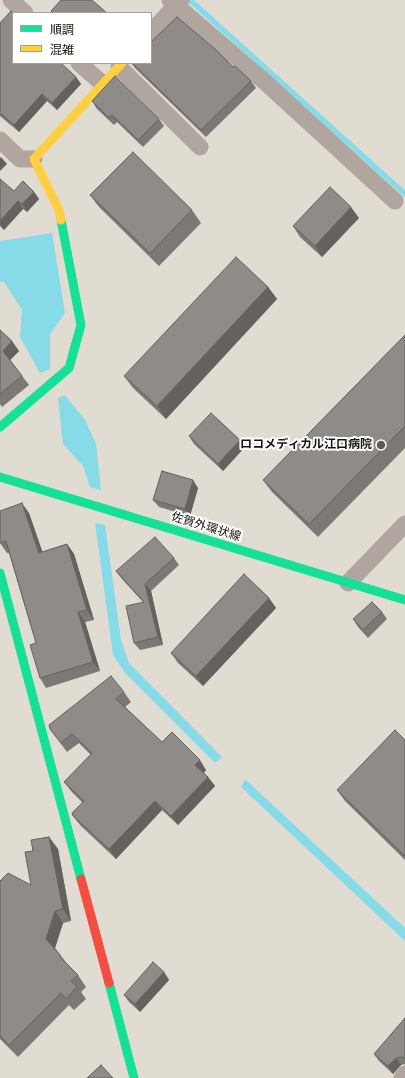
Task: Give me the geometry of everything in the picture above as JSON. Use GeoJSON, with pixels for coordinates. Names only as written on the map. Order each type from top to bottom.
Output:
{"type":"FeatureCollection","features":[{"type":"Feature","properties":{"kind":"street"},"geometry":{"type":"LineString","coordinates":[[11,0],[24,12]]}},
{"type":"Feature","properties":{"kind":"street"},"geometry":{"type":"LineString","coordinates":[[152,31],[176,2],[395,201]]}},
{"type":"Feature","properties":{"kind":"street"},"geometry":{"type":"LineString","coordinates":[[80,64],[102,84]]}},
{"type":"Feature","properties":{"kind":"street"},"geometry":{"type":"LineString","coordinates":[[0,140],[20,159],[34,159],[121,65],[200,147]]}},
{"type":"Feature","properties":{"kind":"street"},"geometry":{"type":"LineString","coordinates":[[0,427],[69,368],[81,326],[59,210],[34,159]]}},
{"type":"Feature","properties":{"kind":"street","name":"佐賀外環状線"},"geometry":{"type":"LineString","coordinates":[[0,477],[405,600]]}},
{"type":"Feature","properties":{"kind":"street"},"geometry":{"type":"LineString","coordinates":[[348,583],[405,524]]}},
{"type":"Feature","properties":{"kind":"street"},"geometry":{"type":"LineString","coordinates":[[0,573],[134,1078]]}},
{"type":"Feature","properties":{"kind":"street"},"geometry":{"type":"LineString","coordinates":[[402,1078],[405,1074]]}},
{"type":"Feature","properties":{"kind":"water"},"geometry":{"type":"Polygon","coordinates":[[[52,233],[65,313],[50,334],[50,369],[40,373],[20,337],[22,310],[4,282],[0,282],[0,241],[52,233]]]}},
{"type":"Feature","properties":{"kind":"water"},"geometry":{"type":"Polygon","coordinates":[[[65,395],[85,420],[96,443],[101,490],[90,487],[83,466],[63,444],[58,398],[65,395]]]}},
{"type":"Feature","properties":{"kind":"water"},"geometry":{"type":"Polygon","coordinates":[[[95,523],[105,525],[121,640],[129,663],[222,757],[215,763],[125,673],[113,655],[95,523]]]}},
{"type":"Feature","properties":{"kind":"water"},"geometry":{"type":"Polygon","coordinates":[[[245,779],[405,928],[405,941],[241,787],[245,779]]]}},
{"type":"Feature","properties":{"kind":"building"},"geometry":{"type":"Polygon","coordinates":[[[61,0],[92,0],[106,12],[52,12],[51,11],[61,0]]]}},
{"type":"Feature","properties":{"kind":"building"},"geometry":{"type":"Polygon","coordinates":[[[11,11],[12,12],[12,64],[62,64],[76,77],[52,103],[42,94],[14,125],[0,113],[0,23],[11,11]]]}},
{"type":"Feature","properties":{"kind":"building"},"geometry":{"type":"Polygon","coordinates":[[[177,17],[251,81],[201,130],[133,64],[152,64],[152,41],[177,17]]]}},
{"type":"Feature","properties":{"kind":"building"},"geometry":{"type":"Polygon","coordinates":[[[115,76],[159,119],[138,140],[112,115],[109,118],[92,101],[115,76]]]}},
{"type":"Feature","properties":{"kind":"building"},"geometry":{"type":"Polygon","coordinates":[[[133,152],[192,210],[150,253],[90,195],[133,152]]]}},
{"type":"Feature","properties":{"kind":"building"},"geometry":{"type":"Polygon","coordinates":[[[0,179],[14,191],[23,181],[34,192],[22,204],[18,201],[0,221],[0,179]]]}},
{"type":"Feature","properties":{"kind":"building"},"geometry":{"type":"Polygon","coordinates":[[[330,187],[351,207],[315,246],[293,226],[330,187]]]}},
{"type":"Feature","properties":{"kind":"building"},"geometry":{"type":"Polygon","coordinates":[[[236,257],[268,287],[157,406],[124,376],[236,257]]]}},
{"type":"Feature","properties":{"kind":"building"},"geometry":{"type":"Polygon","coordinates":[[[0,330],[12,341],[3,351],[22,376],[0,394],[0,330]]]}},
{"type":"Feature","properties":{"kind":"building"},"geometry":{"type":"Polygon","coordinates":[[[405,335],[405,426],[309,524],[263,480],[405,335]]]}},
{"type":"Feature","properties":{"kind":"building"},"geometry":{"type":"Polygon","coordinates":[[[211,413],[240,440],[218,464],[189,436],[211,413]]]}},
{"type":"Feature","properties":{"kind":"building"},"geometry":{"type":"Polygon","coordinates":[[[162,471],[193,480],[185,509],[153,500],[162,471]]]}},
{"type":"Feature","properties":{"kind":"building"},"geometry":{"type":"Polygon","coordinates":[[[22,503],[39,553],[67,544],[87,610],[78,612],[93,662],[40,678],[30,645],[36,643],[6,541],[0,543],[0,511],[22,503]]]}},
{"type":"Feature","properties":{"kind":"building"},"geometry":{"type":"Polygon","coordinates":[[[155,537],[174,558],[145,584],[158,637],[134,643],[126,606],[144,602],[116,571],[155,537]]]}},
{"type":"Feature","properties":{"kind":"building"},"geometry":{"type":"Polygon","coordinates":[[[244,574],[269,598],[196,676],[171,653],[244,574]]]}},
{"type":"Feature","properties":{"kind":"building"},"geometry":{"type":"Polygon","coordinates":[[[372,602],[382,612],[363,630],[353,619],[372,602]]]}},
{"type":"Feature","properties":{"kind":"building"},"geometry":{"type":"Polygon","coordinates":[[[111,676],[124,692],[116,699],[162,742],[172,732],[200,760],[195,765],[208,777],[171,816],[155,801],[109,849],[73,816],[72,813],[84,801],[64,782],[92,753],[72,734],[61,743],[50,729],[49,725],[111,676]]]}},
{"type":"Feature","properties":{"kind":"building"},"geometry":{"type":"Polygon","coordinates":[[[395,730],[405,740],[405,856],[337,790],[395,730]]]}},
{"type":"Feature","properties":{"kind":"building"},"geometry":{"type":"Polygon","coordinates":[[[49,837],[63,909],[55,911],[46,939],[61,956],[60,957],[78,975],[71,981],[77,987],[66,999],[61,993],[9,1045],[0,1036],[0,881],[8,873],[31,885],[25,852],[33,851],[31,840],[49,837]]]}},
{"type":"Feature","properties":{"kind":"building"},"geometry":{"type":"Polygon","coordinates":[[[153,962],[164,972],[135,1004],[124,995],[153,962]]]}},
{"type":"Feature","properties":{"kind":"building"},"geometry":{"type":"Polygon","coordinates":[[[405,1018],[405,1058],[396,1058],[388,1066],[374,1054],[405,1018]]]}},
{"type":"Feature","properties":{"kind":"building"},"geometry":{"type":"Polygon","coordinates":[[[101,1065],[113,1078],[87,1078],[101,1065]]]}},
{"type":"Feature","properties":{"kind":"waterway"},"geometry":{"type":"LineString","coordinates":[[190,0],[405,194]]}},
{"type":"Feature","properties":{"kind":"traffic: fast"},"geometry":{"type":"LineString","coordinates":[[0,427],[69,368],[81,325],[61,220]]}},
{"type":"Feature","properties":{"kind":"traffic: fast"},"geometry":{"type":"LineString","coordinates":[[0,477],[405,600]]}},
{"type":"Feature","properties":{"kind":"traffic: fast"},"geometry":{"type":"LineString","coordinates":[[0,573],[81,879]]}},
{"type":"Feature","properties":{"kind":"traffic: fast"},"geometry":{"type":"LineString","coordinates":[[109,983],[134,1078]]}},
{"type":"Feature","properties":{"kind":"traffic: slow"},"geometry":{"type":"LineString","coordinates":[[61,220],[59,210],[34,159],[121,64]]}},
{"type":"Feature","properties":{"kind":"traffic: jam"},"geometry":{"type":"LineString","coordinates":[[81,879],[109,983]]}},
{"type":"Feature","properties":{"kind":"place","name":"ロコメディカル江口病院"},"geometry":{"type":"Point","coordinates":[381,445]}}]}
